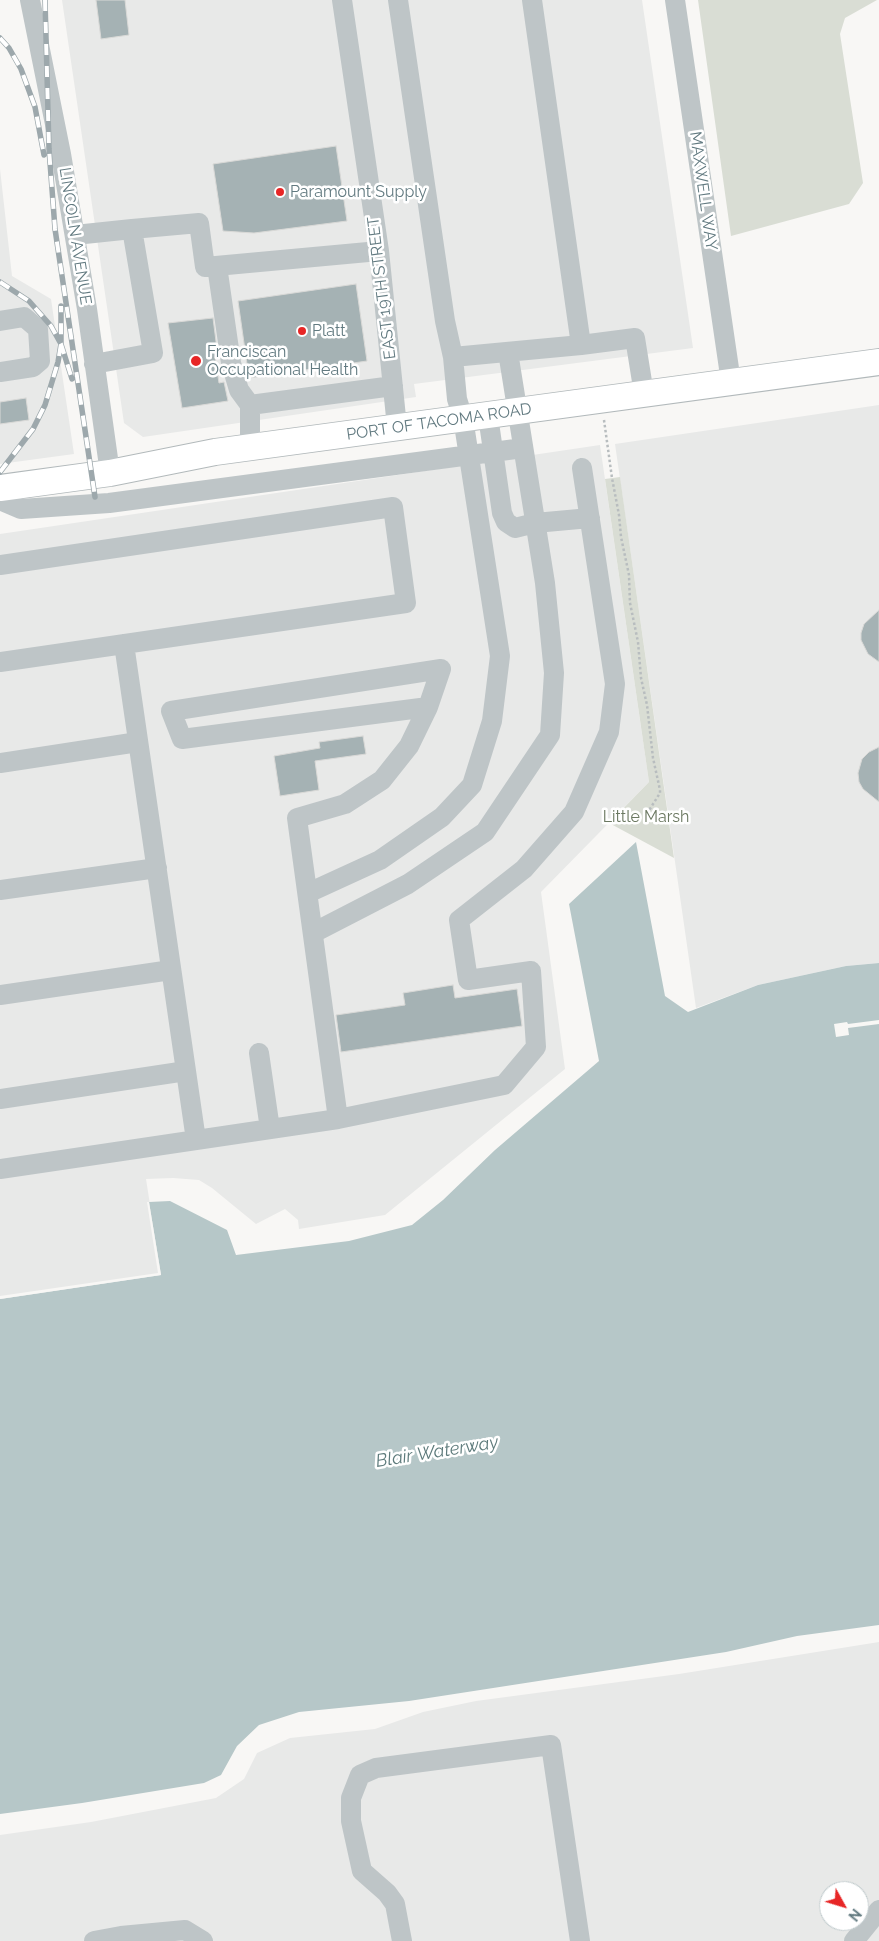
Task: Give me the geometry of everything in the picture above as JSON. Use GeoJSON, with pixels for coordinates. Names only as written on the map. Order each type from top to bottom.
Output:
{"type":"FeatureCollection","features":[{"type":"Feature","properties":{"kind":"main road","name":"PORT OF TACOMA ROAD"},"geometry":{"type":"LineString","coordinates":[[0,488],[110,473],[215,452],[879,362]]}},
{"type":"Feature","properties":{"kind":"street","name":"LINCOLN AVENUE"},"geometry":{"type":"LineString","coordinates":[[30,0],[75,235],[110,473]]}},
{"type":"Feature","properties":{"kind":"street","name":"EAST 19TH STREET"},"geometry":{"type":"LineString","coordinates":[[342,0],[379,251],[397,427]]}},
{"type":"Feature","properties":{"kind":"street"},"geometry":{"type":"LineString","coordinates":[[398,0],[444,311],[453,357],[457,399],[476,417],[493,453],[502,513],[506,522],[515,528],[590,518]]}},
{"type":"Feature","properties":{"kind":"street"},"geometry":{"type":"LineString","coordinates":[[532,0],[581,345]]}},
{"type":"Feature","properties":{"kind":"street","name":"MAXWELL WAY"},"geometry":{"type":"LineString","coordinates":[[675,0],[731,382]]}},
{"type":"Feature","properties":{"kind":"street"},"geometry":{"type":"LineString","coordinates":[[75,235],[199,223],[205,267],[379,251]]}},
{"type":"Feature","properties":{"kind":"street"},"geometry":{"type":"LineString","coordinates":[[94,364],[153,353],[132,229]]}},
{"type":"Feature","properties":{"kind":"street"},"geometry":{"type":"LineString","coordinates":[[217,266],[231,363],[239,390],[250,405],[250,447]]}},
{"type":"Feature","properties":{"kind":"street"},"geometry":{"type":"LineString","coordinates":[[0,321],[24,317],[38,329],[40,362],[33,367],[0,372]]}},
{"type":"Feature","properties":{"kind":"street"},"geometry":{"type":"LineString","coordinates":[[453,357],[635,338],[644,394]]}},
{"type":"Feature","properties":{"kind":"street"},"geometry":{"type":"LineString","coordinates":[[313,933],[408,884],[485,832],[550,735],[554,673],[545,583],[517,411],[515,385],[508,352]]}},
{"type":"Feature","properties":{"kind":"street"},"geometry":{"type":"LineString","coordinates":[[250,405],[393,386]]}},
{"type":"Feature","properties":{"kind":"street"},"geometry":{"type":"LineString","coordinates":[[308,893],[380,860],[442,818],[472,785],[492,721],[500,656],[468,456],[476,417]]}},
{"type":"Feature","properties":{"kind":"street"},"geometry":{"type":"LineString","coordinates":[[0,500],[21,509],[109,503],[523,448]]}},
{"type":"Feature","properties":{"kind":"street"},"geometry":{"type":"LineString","coordinates":[[0,1169],[338,1119],[504,1085],[536,1047],[531,971],[468,980],[459,920],[524,870],[574,812],[609,732],[615,684],[582,468]]}},
{"type":"Feature","properties":{"kind":"street"},"geometry":{"type":"LineString","coordinates":[[0,565],[392,508],[406,603],[0,662]]}},
{"type":"Feature","properties":{"kind":"street"},"geometry":{"type":"LineString","coordinates":[[124,644],[196,1140]]}},
{"type":"Feature","properties":{"kind":"street"},"geometry":{"type":"LineString","coordinates":[[338,1119],[297,818],[345,804],[382,780],[409,746],[428,707],[442,669],[171,711],[182,739],[428,707]]}},
{"type":"Feature","properties":{"kind":"street"},"geometry":{"type":"LineString","coordinates":[[0,764],[138,742]]}},
{"type":"Feature","properties":{"kind":"street"},"geometry":{"type":"LineString","coordinates":[[0,890],[157,868]]}},
{"type":"Feature","properties":{"kind":"street"},"geometry":{"type":"LineString","coordinates":[[0,996],[171,970]]}},
{"type":"Feature","properties":{"kind":"street"},"geometry":{"type":"LineString","coordinates":[[259,1053],[270,1129]]}},
{"type":"Feature","properties":{"kind":"street"},"geometry":{"type":"LineString","coordinates":[[0,1098],[186,1072]]}},
{"type":"Feature","properties":{"kind":"street"},"geometry":{"type":"LineString","coordinates":[[402,1941],[396,1904],[362,1870],[351,1821],[351,1798],[360,1775],[376,1768],[551,1745],[580,1941]]}},
{"type":"Feature","properties":{"kind":"street"},"geometry":{"type":"LineString","coordinates":[[854,1941],[879,1910]]}},
{"type":"Feature","properties":{"kind":"street"},"geometry":{"type":"LineString","coordinates":[[94,1941],[184,1930],[203,1941]]}},
{"type":"Feature","properties":{"kind":"path"},"geometry":{"type":"LineString","coordinates":[[601,400],[612,478],[620,515],[621,537],[629,575],[630,603],[638,642],[641,678],[647,705],[653,758],[660,790],[660,794],[648,812]]}},
{"type":"Feature","properties":{"kind":"shaded area"},"geometry":{"type":"Polygon","coordinates":[[[62,0],[642,0],[693,348],[414,384],[416,397],[143,437],[124,423],[62,0]]]}},
{"type":"Feature","properties":{"kind":"shaded area"},"geometry":{"type":"Polygon","coordinates":[[[0,169],[12,276],[51,299],[74,454],[0,464],[0,169]]]}},
{"type":"Feature","properties":{"kind":"shaded area"},"geometry":{"type":"Polygon","coordinates":[[[879,405],[879,963],[846,966],[758,985],[696,1008],[615,444],[879,405]]]}},
{"type":"Feature","properties":{"kind":"shaded area"},"geometry":{"type":"Polygon","coordinates":[[[600,445],[649,782],[541,892],[565,1069],[385,1215],[299,1229],[298,1220],[285,1209],[256,1224],[212,1188],[199,1180],[173,1178],[146,1179],[161,1275],[0,1299],[0,534],[600,445]]]}},
{"type":"Feature","properties":{"kind":"shaded area"},"geometry":{"type":"Polygon","coordinates":[[[879,1639],[879,1941],[0,1941],[0,1833],[256,1751],[289,1735],[475,1699],[879,1639]]]}},
{"type":"Feature","properties":{"kind":"green space"},"geometry":{"type":"Polygon","coordinates":[[[698,0],[877,0],[845,18],[840,34],[863,183],[849,204],[731,236],[698,0]]]}},
{"type":"Feature","properties":{"kind":"green space","name":"Little Marsh"},"geometry":{"type":"Polygon","coordinates":[[[620,477],[674,858],[609,823],[649,782],[605,479],[620,477]]]}},
{"type":"Feature","properties":{"kind":"water","name":"Blair Waterway"},"geometry":{"type":"Polygon","coordinates":[[[636,842],[665,996],[688,1012],[758,985],[846,966],[879,963],[879,1639],[475,1699],[289,1735],[256,1751],[243,1777],[0,1833],[0,1299],[161,1275],[149,1202],[170,1201],[227,1230],[236,1255],[349,1241],[412,1225],[443,1200],[495,1150],[599,1061],[569,904],[636,842]]]}},
{"type":"Feature","properties":{"kind":"pier"},"geometry":{"type":"Polygon","coordinates":[[[879,1020],[879,1024],[848,1028],[849,1035],[836,1037],[834,1024],[879,1020]]]}},
{"type":"Feature","properties":{"kind":"pier"},"geometry":{"type":"Polygon","coordinates":[[[147,1202],[149,1202],[161,1275],[0,1299],[0,1296],[158,1273],[147,1202]]]}},
{"type":"Feature","properties":{"kind":"pier"},"geometry":{"type":"Polygon","coordinates":[[[879,1625],[879,1642],[679,1674],[476,1701],[423,1712],[375,1729],[290,1738],[257,1753],[244,1779],[216,1798],[91,1822],[0,1835],[0,1814],[204,1783],[221,1775],[237,1746],[259,1725],[299,1712],[409,1701],[726,1652],[797,1636],[879,1625]]]}},
{"type":"Feature","properties":{"kind":"building"},"geometry":{"type":"Polygon","coordinates":[[[96,0],[125,0],[129,35],[101,39],[96,0]]]}},
{"type":"Feature","properties":{"kind":"building","name":"Paramount Supply"},"geometry":{"type":"Polygon","coordinates":[[[336,146],[347,221],[254,233],[223,231],[213,164],[336,146]]]}},
{"type":"Feature","properties":{"kind":"building","name":"Platt"},"geometry":{"type":"Polygon","coordinates":[[[356,284],[367,361],[249,378],[238,301],[356,284]]]}},
{"type":"Feature","properties":{"kind":"building","name":"Franciscan Occupational Health"},"geometry":{"type":"Polygon","coordinates":[[[213,318],[218,357],[215,357],[219,383],[224,382],[228,401],[182,408],[168,323],[213,318]]]}},
{"type":"Feature","properties":{"kind":"building"},"geometry":{"type":"Polygon","coordinates":[[[26,398],[29,420],[0,424],[0,402],[26,398]]]}},
{"type":"Feature","properties":{"kind":"building"},"geometry":{"type":"Polygon","coordinates":[[[879,610],[879,662],[868,654],[861,640],[861,633],[864,624],[879,610]]]}},
{"type":"Feature","properties":{"kind":"building"},"geometry":{"type":"Polygon","coordinates":[[[363,736],[366,754],[315,761],[319,790],[280,796],[274,756],[320,748],[319,742],[363,736]]]}},
{"type":"Feature","properties":{"kind":"building"},"geometry":{"type":"Polygon","coordinates":[[[879,747],[879,802],[863,789],[859,782],[858,773],[862,759],[869,752],[879,747]]]}},
{"type":"Feature","properties":{"kind":"building"},"geometry":{"type":"Polygon","coordinates":[[[453,985],[455,998],[517,989],[522,1026],[341,1052],[336,1015],[405,1005],[403,993],[453,985]]]}},
{"type":"Feature","properties":{"kind":"railway"},"geometry":{"type":"LineString","coordinates":[[45,0],[49,149],[55,229],[95,497]]}},
{"type":"Feature","properties":{"kind":"railway"},"geometry":{"type":"LineString","coordinates":[[0,38],[9,48],[21,69],[35,107],[44,155]]}},
{"type":"Feature","properties":{"kind":"railway"},"geometry":{"type":"LineString","coordinates":[[0,282],[29,301],[51,326],[61,344],[72,379]]}},
{"type":"Feature","properties":{"kind":"railway"},"geometry":{"type":"LineString","coordinates":[[0,472],[33,429],[45,405],[58,362],[61,344],[61,306]]}},
{"type":"Feature","properties":{"kind":"place","name":"Paramount Supply"},"geometry":{"type":"Point","coordinates":[280,192]}},
{"type":"Feature","properties":{"kind":"place","name":"Platt"},"geometry":{"type":"Point","coordinates":[302,331]}},
{"type":"Feature","properties":{"kind":"place","name":"Franciscan Occupational Health"},"geometry":{"type":"Point","coordinates":[196,361]}}]}
